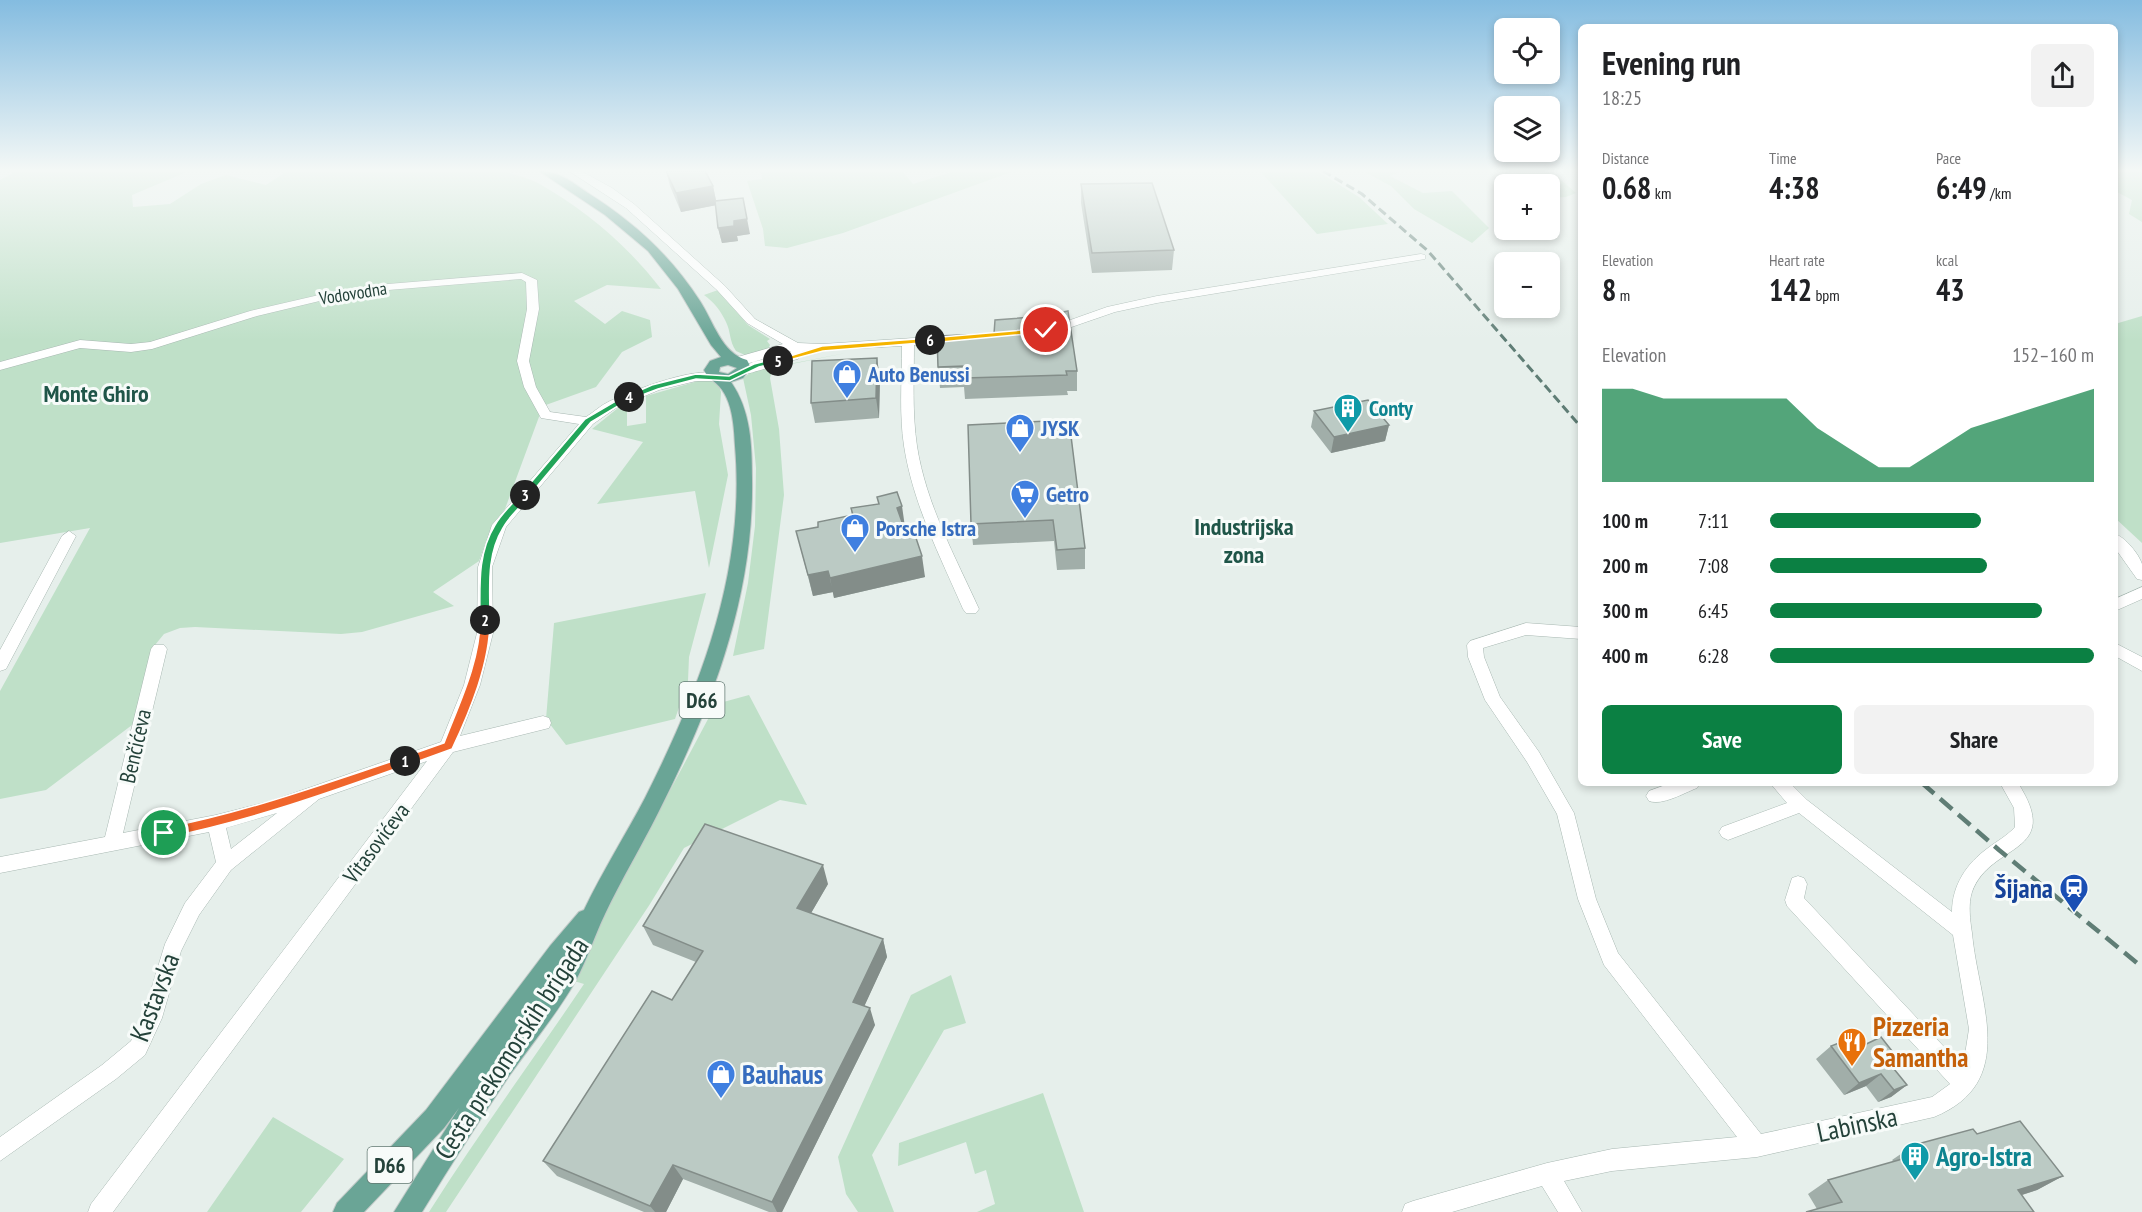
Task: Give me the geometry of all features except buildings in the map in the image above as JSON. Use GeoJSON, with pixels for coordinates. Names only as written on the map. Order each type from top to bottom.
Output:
{"type":"FeatureCollection","features":[{"type":"Feature","properties":{"kind":"main road","name":"Cesta prekomorskih brigada"},"geometry":{"type":"LineString","coordinates":[[346,1212],[435,1119],[558,954],[593,914],[662,786],[700,705],[723,639],[745,529],[745,465],[742,429],[736,404],[726,384],[726,367],[692,298],[665,262],[630,228]]}},
{"type":"Feature","properties":{"kind":"main road","name":"Cesta prekomorskih brigada"},"geometry":{"type":"LineString","coordinates":[[407,1212],[448,1143],[539,1015],[577,955],[588,933],[593,914]]}},
{"type":"Feature","properties":{"kind":"street"},"geometry":{"type":"LineString","coordinates":[[654,228],[721,288],[746,317],[777,342],[794,350]]}},
{"type":"Feature","properties":{"kind":"street"},"geometry":{"type":"LineString","coordinates":[[1038,331],[1076,324],[1111,309],[1203,291],[1421,257]]}},
{"type":"Feature","properties":{"kind":"street","name":"Vodovodna"},"geometry":{"type":"LineString","coordinates":[[0,366],[80,344],[131,348],[152,345],[254,313],[332,296],[387,287],[522,276],[531,279],[533,300],[532,319],[522,361],[530,387],[546,415],[588,420]]}},
{"type":"Feature","properties":{"kind":"street"},"geometry":{"type":"LineString","coordinates":[[726,367],[757,365],[794,350],[964,337]]}},
{"type":"Feature","properties":{"kind":"street"},"geometry":{"type":"LineString","coordinates":[[726,367],[763,356],[777,342]]}},
{"type":"Feature","properties":{"kind":"street"},"geometry":{"type":"LineString","coordinates":[[908,342],[910,444],[915,472],[923,497],[971,609]]}},
{"type":"Feature","properties":{"kind":"street","name":"Vitasovićeva"},"geometry":{"type":"LineString","coordinates":[[99,1212],[448,746],[472,685],[485,633],[485,567],[499,525],[588,420],[638,393],[726,367]]}},
{"type":"Feature","properties":{"kind":"street"},"geometry":{"type":"LineString","coordinates":[[0,665],[69,536]]}},
{"type":"Feature","properties":{"kind":"street"},"geometry":{"type":"LineString","coordinates":[[2118,542],[2142,575]]}},
{"type":"Feature","properties":{"kind":"street"},"geometry":{"type":"LineString","coordinates":[[2118,604],[2142,592]]}},
{"type":"Feature","properties":{"kind":"street"},"geometry":{"type":"LineString","coordinates":[[1578,633],[1527,629],[1474,645],[1476,657],[1493,700],[1533,756],[1565,813],[1587,899],[1611,959],[1757,1146]]}},
{"type":"Feature","properties":{"kind":"street","name":"Benčićeva"},"geometry":{"type":"LineString","coordinates":[[112,843],[159,649]]}},
{"type":"Feature","properties":{"kind":"street"},"geometry":{"type":"LineString","coordinates":[[2118,652],[2142,665]]}},
{"type":"Feature","properties":{"kind":"street"},"geometry":{"type":"LineString","coordinates":[[0,865],[216,823],[271,808],[448,746],[543,723]]}},
{"type":"Feature","properties":{"kind":"street"},"geometry":{"type":"LineString","coordinates":[[1655,796],[1683,786]]}},
{"type":"Feature","properties":{"kind":"street"},"geometry":{"type":"LineString","coordinates":[[1782,786],[1801,806],[1962,931]]}},
{"type":"Feature","properties":{"kind":"street","name":"Labinska"},"geometry":{"type":"LineString","coordinates":[[1413,1212],[1547,1174],[1612,1160],[1757,1146],[1934,1107],[1946,1102],[1965,1085],[1977,1060],[1979,1044],[1979,1029],[1962,931],[1961,901],[1967,884],[1985,861],[2012,844],[2025,825],[2024,810],[2011,786]]}},
{"type":"Feature","properties":{"kind":"street"},"geometry":{"type":"LineString","coordinates":[[216,823],[225,864],[318,791]]}},
{"type":"Feature","properties":{"kind":"street"},"geometry":{"type":"LineString","coordinates":[[1728,832],[1801,806]]}},
{"type":"Feature","properties":{"kind":"street","name":"Kastavska"},"geometry":{"type":"LineString","coordinates":[[0,1150],[109,1072],[138,1048],[152,1018],[172,950],[192,909],[225,864]]}},
{"type":"Feature","properties":{"kind":"street"},"geometry":{"type":"LineString","coordinates":[[1798,884],[1794,900],[1965,1085]]}},
{"type":"Feature","properties":{"kind":"street"},"geometry":{"type":"LineString","coordinates":[[1547,1174],[1571,1212]]}},
{"type":"Feature","properties":{"kind":"green space"},"geometry":{"type":"Polygon","coordinates":[[[0,228],[602,228],[635,258],[661,289],[607,285],[574,301],[605,324],[622,311],[650,320],[652,337],[622,352],[596,387],[543,406],[505,509],[492,525],[479,561],[433,592],[454,606],[362,632],[341,634],[195,627],[180,628],[164,634],[155,645],[136,722],[46,790],[0,799],[0,691],[90,528],[0,543],[0,228]]]}},
{"type":"Feature","properties":{"kind":"green space"},"geometry":{"type":"Polygon","coordinates":[[[858,228],[787,248],[765,246],[763,229],[858,228]]]}},
{"type":"Feature","properties":{"kind":"green space"},"geometry":{"type":"Polygon","coordinates":[[[1311,228],[1363,228],[1317,234],[1311,228]]]}},
{"type":"Feature","properties":{"kind":"green space"},"geometry":{"type":"Polygon","coordinates":[[[1446,228],[1489,228],[1472,243],[1446,228]]]}},
{"type":"Feature","properties":{"kind":"green space"},"geometry":{"type":"Polygon","coordinates":[[[718,290],[748,325],[770,339],[767,341],[770,345],[768,349],[745,355],[736,351],[722,314],[704,295],[718,290]]]}},
{"type":"Feature","properties":{"kind":"green space"},"geometry":{"type":"Polygon","coordinates":[[[2142,316],[2142,543],[2118,521],[2118,323],[2142,316]]]}},
{"type":"Feature","properties":{"kind":"green space"},"geometry":{"type":"Polygon","coordinates":[[[846,353],[777,367],[772,371],[770,378],[779,429],[784,495],[764,649],[733,656],[748,583],[755,526],[756,468],[751,415],[743,378],[753,371],[846,353]]]}},
{"type":"Feature","properties":{"kind":"green space"},"geometry":{"type":"Polygon","coordinates":[[[705,379],[718,383],[721,392],[719,424],[728,475],[709,568],[695,491],[597,504],[643,442],[592,429],[618,408],[633,401],[632,407],[627,409],[627,426],[646,423],[646,396],[705,379]]]}},
{"type":"Feature","properties":{"kind":"green space"},"geometry":{"type":"Polygon","coordinates":[[[706,593],[689,657],[688,681],[675,719],[566,745],[546,719],[554,623],[706,593]]]}},
{"type":"Feature","properties":{"kind":"green space"},"geometry":{"type":"Polygon","coordinates":[[[749,695],[807,805],[780,800],[684,848],[650,904],[446,1212],[429,1212],[584,984],[574,981],[597,928],[716,704],[749,695]]]}},
{"type":"Feature","properties":{"kind":"green space"},"geometry":{"type":"Polygon","coordinates":[[[951,975],[966,1023],[944,1030],[872,1155],[894,1212],[858,1212],[846,1194],[838,1157],[911,995],[951,975]]]}},
{"type":"Feature","properties":{"kind":"green space"},"geometry":{"type":"Polygon","coordinates":[[[1043,1093],[1084,1212],[977,1212],[995,1204],[986,1170],[975,1174],[966,1142],[898,1166],[899,1143],[1043,1093]]]}},
{"type":"Feature","properties":{"kind":"green space"},"geometry":{"type":"Polygon","coordinates":[[[273,1117],[344,1159],[301,1212],[207,1212],[273,1117]]]}},
{"type":"Feature","properties":{"kind":"railway"},"geometry":{"type":"LineString","coordinates":[[1401,228],[1428,251],[1578,424]]}},
{"type":"Feature","properties":{"kind":"railway"},"geometry":{"type":"LineString","coordinates":[[1925,786],[1999,850],[2142,967]]}},
{"type":"Feature","properties":{"kind":"place","name":"Auto Benussi"},"geometry":{"type":"Point","coordinates":[847,400]}},
{"type":"Feature","properties":{"kind":"place","name":"Conty"},"geometry":{"type":"Point","coordinates":[1348,434]}},
{"type":"Feature","properties":{"kind":"place","name":"JYSK"},"geometry":{"type":"Point","coordinates":[1020,454]}},
{"type":"Feature","properties":{"kind":"place","name":"Getro"},"geometry":{"type":"Point","coordinates":[1025,520]}},
{"type":"Feature","properties":{"kind":"place","name":"Porsche Istra"},"geometry":{"type":"Point","coordinates":[855,554]}},
{"type":"Feature","properties":{"kind":"place","name":"Šijana"},"geometry":{"type":"Point","coordinates":[2074,914]}},
{"type":"Feature","properties":{"kind":"place","name":"Pizzeria Samantha"},"geometry":{"type":"Point","coordinates":[1852,1068]}},
{"type":"Feature","properties":{"kind":"place","name":"Bauhaus"},"geometry":{"type":"Point","coordinates":[721,1100]}},
{"type":"Feature","properties":{"kind":"place","name":"Agro-Istra"},"geometry":{"type":"Point","coordinates":[1915,1182]}},
{"type":"Feature","properties":{"kind":"district","name":"Monte Ghiro"},"geometry":{"type":"Point","coordinates":[96,393]}},
{"type":"Feature","properties":{"kind":"district","name":"Industrijska zona"},"geometry":{"type":"Point","coordinates":[1244,540]}},
{"type":"Feature","properties":{"kind":"route"},"geometry":{"type":"LineString","coordinates":[[164,833],[216,823],[271,808],[448,746],[472,685],[485,633],[485,567],[499,525],[588,420],[612,405],[638,393],[672,382],[696,377],[724,379],[735,377],[757,365],[822,348],[1046,330]]}}]}
